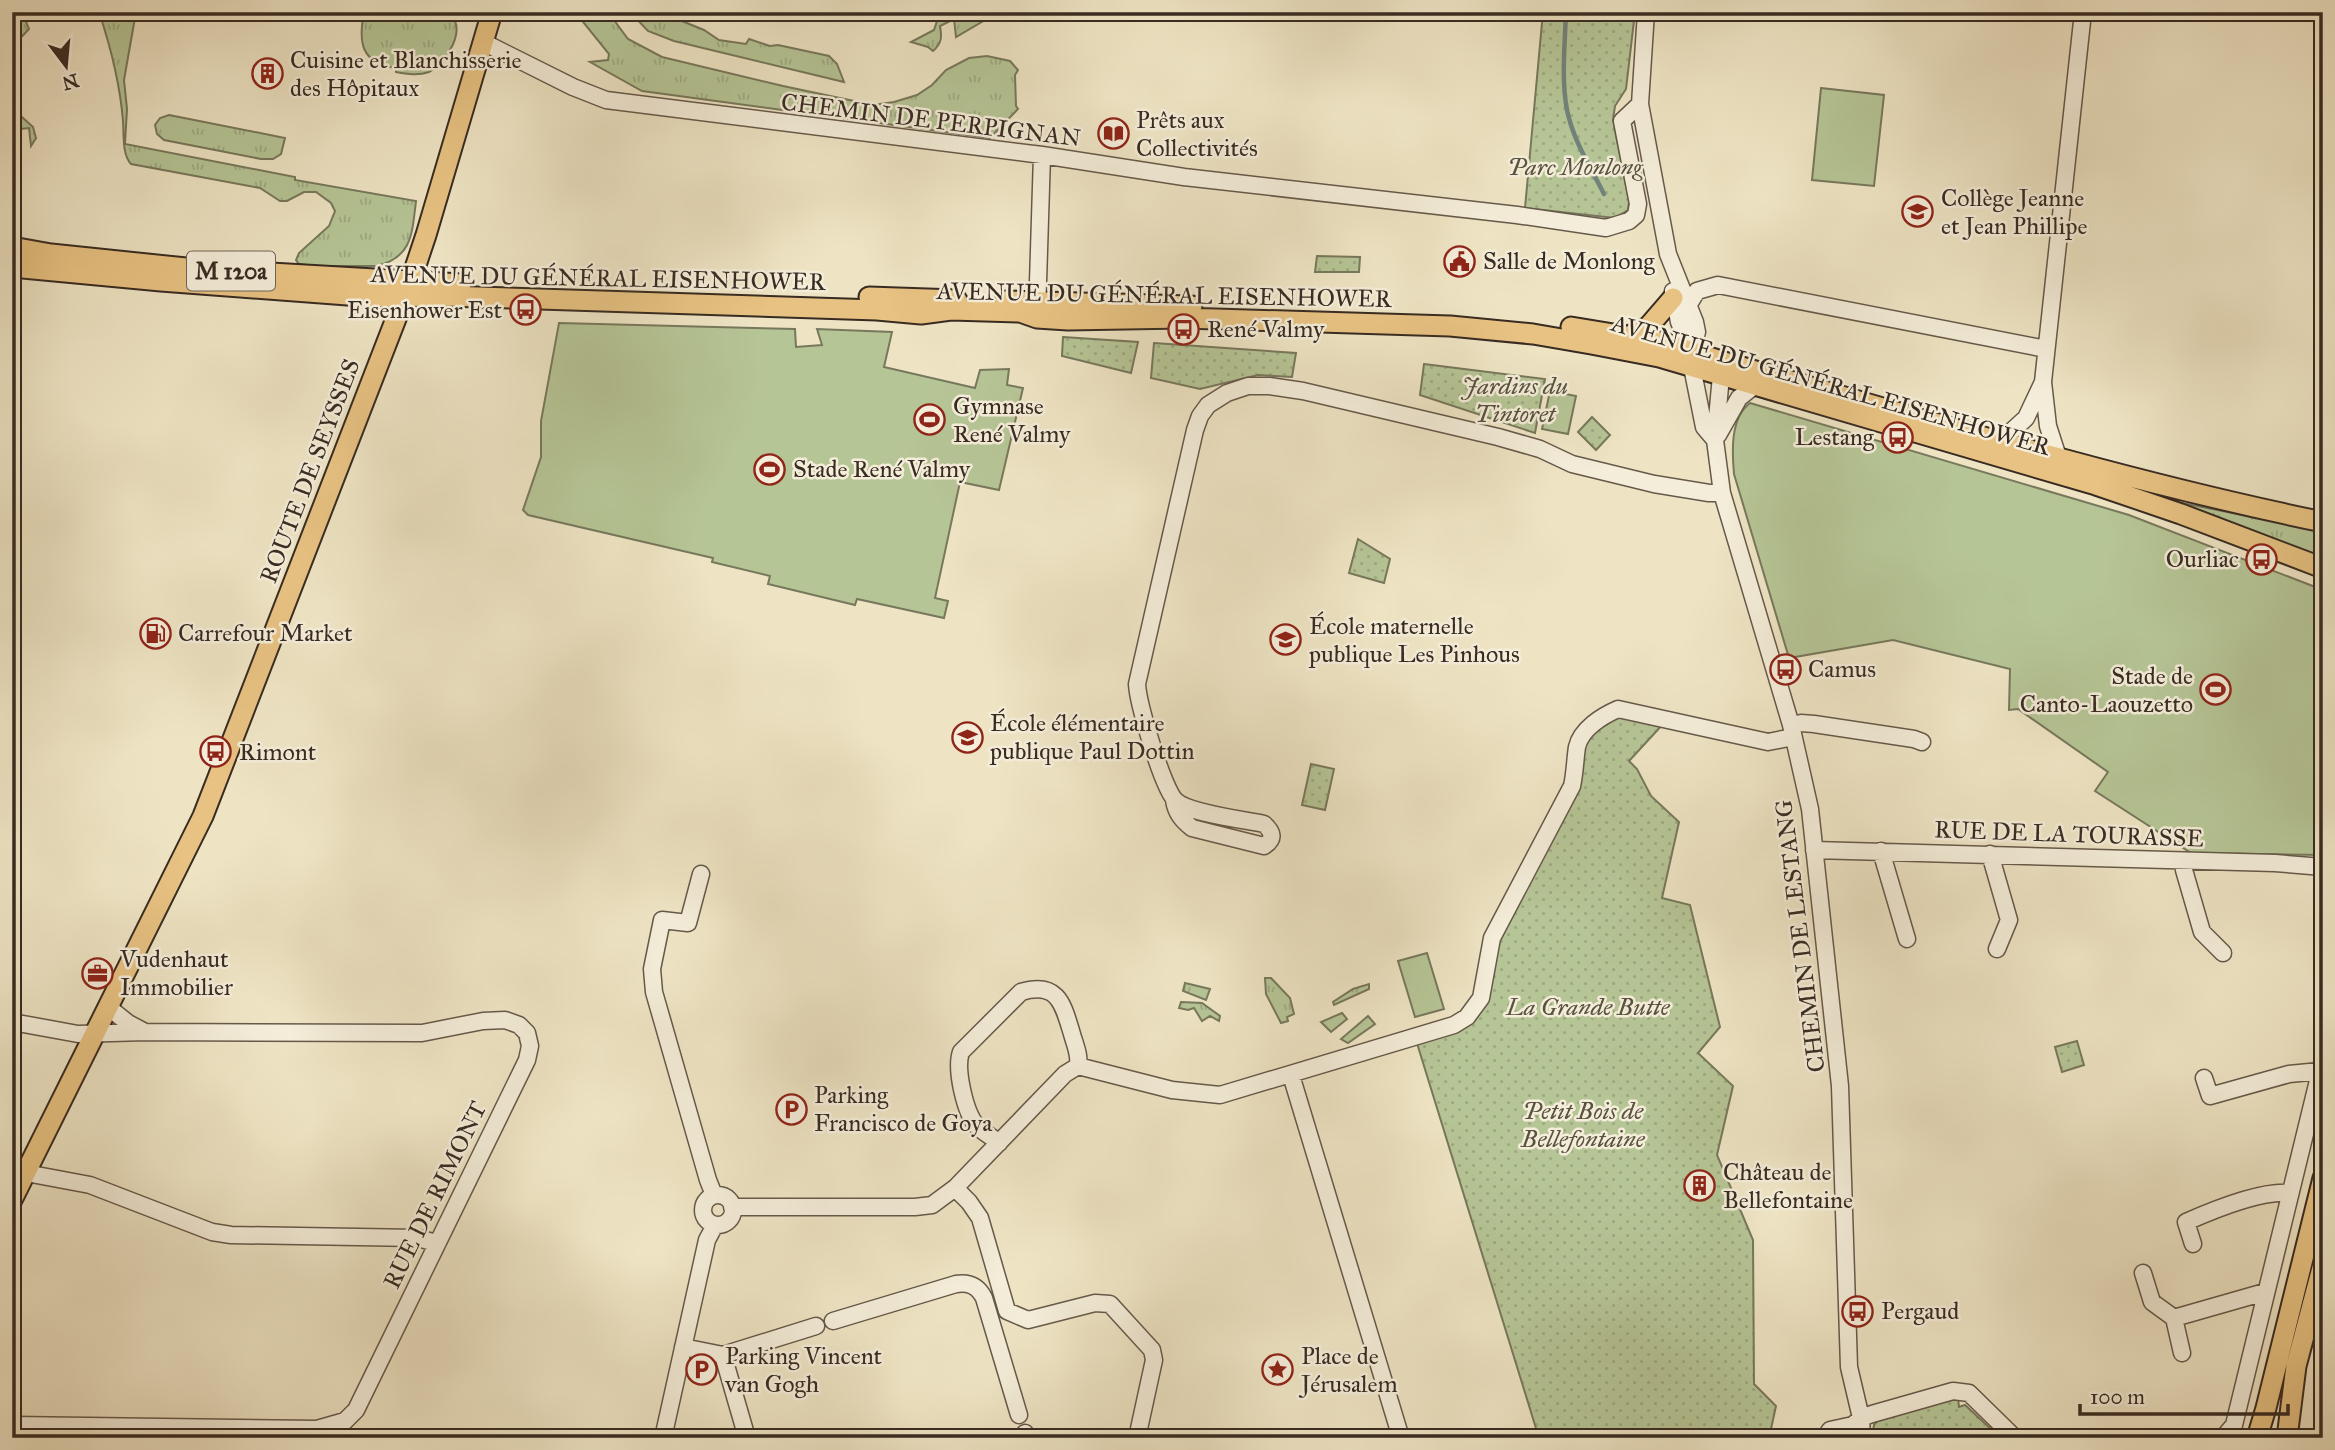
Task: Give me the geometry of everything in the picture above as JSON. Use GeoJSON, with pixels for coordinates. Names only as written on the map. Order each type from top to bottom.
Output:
{"type":"FeatureCollection","features":[{"type":"Feature","properties":{"kind":"main road","name":"ROUTE DE SEYSSES"},"geometry":{"type":"LineString","coordinates":[[12,1200],[203,816],[408,288],[492,12]]}},
{"type":"Feature","properties":{"kind":"main road","name":"AVENUE DU GÉNÉRAL EISENHOWER"},"geometry":{"type":"LineString","coordinates":[[12,247],[51,254],[173,267],[408,288],[446,296],[877,310],[921,314],[951,310],[1466,314],[1662,342],[1692,359],[1720,368],[2002,440],[2226,502],[2323,522]]}},
{"type":"Feature","properties":{"kind":"main road","name":"AVENUE DU GÉNÉRAL EISENHOWER"},"geometry":{"type":"LineString","coordinates":[[12,267],[374,297],[408,288]]}},
{"type":"Feature","properties":{"kind":"main road"},"geometry":{"type":"LineString","coordinates":[[1629,336],[1648,327],[1681,301]]}},
{"type":"Feature","properties":{"kind":"main road","name":"AVENUE DU GÉNÉRAL EISENHOWER"},"geometry":{"type":"LineString","coordinates":[[1037,310],[1068,320],[1183,318],[1450,326],[1533,334],[1659,357],[1692,359]]}},
{"type":"Feature","properties":{"kind":"main road","name":"AVENUE DU GÉNÉRAL EISENHOWER"},"geometry":{"type":"LineString","coordinates":[[1720,368],[1754,386],[2096,485],[2323,568]]}},
{"type":"Feature","properties":{"kind":"main road"},"geometry":{"type":"LineString","coordinates":[[2257,1438],[2323,1178]]}},
{"type":"Feature","properties":{"kind":"main road"},"geometry":{"type":"LineString","coordinates":[[2287,1438],[2296,1366],[2323,1264]]}},
{"type":"Feature","properties":{"kind":"street","name":"CHEMIN DE LESTANG"},"geometry":{"type":"LineString","coordinates":[[1646,12],[1640,104],[1673,270],[1681,301],[1697,332],[1692,359],[1703,427],[1715,440]]}},
{"type":"Feature","properties":{"kind":"street"},"geometry":{"type":"LineString","coordinates":[[2058,457],[2048,426],[2043,382],[2083,12]]}},
{"type":"Feature","properties":{"kind":"street","name":"CHEMIN DE PERPIGNAN"},"geometry":{"type":"LineString","coordinates":[[483,42],[573,87],[606,100],[1042,155],[1184,177],[1517,215],[1606,228],[1629,221],[1636,215],[1638,204],[1622,121],[1640,104]]}},
{"type":"Feature","properties":{"kind":"street"},"geometry":{"type":"LineString","coordinates":[[1037,310],[1042,155]]}},
{"type":"Feature","properties":{"kind":"street"},"geometry":{"type":"LineString","coordinates":[[1681,301],[1697,291],[1718,285],[2046,349]]}},
{"type":"Feature","properties":{"kind":"street","name":"CHEMIN DE LESTANG"},"geometry":{"type":"LineString","coordinates":[[1720,368],[1715,440],[1722,493],[1792,731],[1806,789],[1840,1086],[1848,1359],[1861,1418],[1862,1438]]}},
{"type":"Feature","properties":{"kind":"street"},"geometry":{"type":"LineString","coordinates":[[2002,440],[2026,418],[2043,382]]}},
{"type":"Feature","properties":{"kind":"street"},"geometry":{"type":"LineString","coordinates":[[1174,800],[1190,808],[1264,824],[1270,830],[1271,842],[1264,846],[1192,828],[1184,821],[1176,810],[1158,761],[1142,712],[1137,684],[1195,430],[1208,405],[1227,393],[1248,386],[1303,391],[1498,437],[1540,449],[1572,464],[1654,484],[1722,493]]}},
{"type":"Feature","properties":{"kind":"street"},"geometry":{"type":"LineString","coordinates":[[1715,440],[1739,398],[1754,386]]}},
{"type":"Feature","properties":{"kind":"street"},"geometry":{"type":"LineString","coordinates":[[732,1207],[932,1205],[955,1188],[1065,1074],[1078,1066],[1172,1090],[1220,1095],[1454,1025],[1475,1008],[1484,987],[1492,937],[1572,786],[1577,744],[1585,731],[1608,713],[1618,709],[1768,742],[1792,731],[1801,723],[1922,742]]}},
{"type":"Feature","properties":{"kind":"street","name":"RUE DE LA TOURASSE"},"geometry":{"type":"LineString","coordinates":[[1814,850],[2275,863],[2323,867]]}},
{"type":"Feature","properties":{"kind":"street"},"geometry":{"type":"LineString","coordinates":[[1881,851],[1907,939]]}},
{"type":"Feature","properties":{"kind":"street"},"geometry":{"type":"LineString","coordinates":[[1990,854],[2009,920],[1997,949]]}},
{"type":"Feature","properties":{"kind":"street"},"geometry":{"type":"LineString","coordinates":[[2184,861],[2184,870],[2202,932],[2223,954]]}},
{"type":"Feature","properties":{"kind":"street"},"geometry":{"type":"LineString","coordinates":[[701,874],[688,923],[663,920],[652,969],[654,992],[714,1195]]}},
{"type":"Feature","properties":{"kind":"street"},"geometry":{"type":"LineString","coordinates":[[999,1143],[976,1124],[968,1109],[957,1062],[961,1052],[1021,992],[1034,988],[1051,992],[1062,1001],[1079,1055],[1078,1066]]}},
{"type":"Feature","properties":{"kind":"street"},"geometry":{"type":"LineString","coordinates":[[108,1007],[145,1032]]}},
{"type":"Feature","properties":{"kind":"street","name":"RUE DE RIMONT"},"geometry":{"type":"LineString","coordinates":[[12,1022],[78,1034],[422,1033],[483,1021],[505,1020],[519,1025],[527,1033],[530,1046],[527,1060],[356,1410],[345,1421],[312,1429],[12,1425]]}},
{"type":"Feature","properties":{"kind":"street"},"geometry":{"type":"LineString","coordinates":[[2204,1077],[2210,1096],[2322,1065],[2234,1424],[2222,1438]]}},
{"type":"Feature","properties":{"kind":"street"},"geometry":{"type":"LineString","coordinates":[[1291,1075],[1401,1438]]}},
{"type":"Feature","properties":{"kind":"street"},"geometry":{"type":"LineString","coordinates":[[26,1173],[90,1185],[212,1233],[418,1238],[436,1243]]}},
{"type":"Feature","properties":{"kind":"street"},"geometry":{"type":"LineString","coordinates":[[955,1188],[980,1218],[1007,1311],[1028,1320],[1096,1303],[1110,1304],[1152,1349],[1154,1360],[1137,1438]]}},
{"type":"Feature","properties":{"kind":"street"},"geometry":{"type":"LineString","coordinates":[[2193,1244],[2186,1222],[2213,1210],[2278,1192],[2290,1193]]}},
{"type":"Feature","properties":{"kind":"street"},"geometry":{"type":"LineString","coordinates":[[714,1195],[726,1197],[732,1207],[730,1218],[715,1225],[705,1219],[703,1213],[705,1202],[714,1195]]}},
{"type":"Feature","properties":{"kind":"street"},"geometry":{"type":"LineString","coordinates":[[663,1438],[707,1240],[715,1225]]}},
{"type":"Feature","properties":{"kind":"street"},"geometry":{"type":"LineString","coordinates":[[2143,1273],[2152,1302],[2175,1318],[2182,1353]]}},
{"type":"Feature","properties":{"kind":"street"},"geometry":{"type":"LineString","coordinates":[[833,1321],[956,1284],[976,1287],[984,1298],[1019,1415]]}},
{"type":"Feature","properties":{"kind":"street"},"geometry":{"type":"LineString","coordinates":[[2175,1318],[2265,1292]]}},
{"type":"Feature","properties":{"kind":"street"},"geometry":{"type":"LineString","coordinates":[[683,1347],[723,1355],[816,1326]]}},
{"type":"Feature","properties":{"kind":"street"},"geometry":{"type":"LineString","coordinates":[[723,1355],[747,1438]]}},
{"type":"Feature","properties":{"kind":"street"},"geometry":{"type":"LineString","coordinates":[[1825,1438],[1830,1430],[1853,1425],[1861,1418],[1954,1391],[1969,1393],[2015,1438]]}},
{"type":"Feature","properties":{"kind":"green space"},"geometry":{"type":"Polygon","coordinates":[[[12,12],[22,12],[29,29],[12,47],[12,36],[21,24],[18,14],[12,20],[12,12]]]}},
{"type":"Feature","properties":{"kind":"green space"},"geometry":{"type":"Polygon","coordinates":[[[99,12],[136,12],[124,80],[127,109],[125,144],[295,177],[295,180],[416,201],[411,233],[404,250],[397,257],[376,266],[299,264],[296,260],[299,253],[329,226],[335,211],[331,203],[316,192],[304,192],[287,201],[280,201],[260,188],[131,164],[125,150],[117,80],[99,12]]]}},
{"type":"Feature","properties":{"kind":"green space"},"geometry":{"type":"Polygon","coordinates":[[[364,12],[448,12],[455,21],[454,43],[445,57],[429,72],[396,72],[396,68],[375,61],[365,50],[362,42],[364,12]]]}},
{"type":"Feature","properties":{"kind":"green space"},"geometry":{"type":"Polygon","coordinates":[[[575,12],[608,12],[628,39],[662,57],[873,105],[917,95],[932,85],[946,70],[969,58],[987,56],[1010,61],[1018,70],[1015,75],[1018,109],[990,138],[642,91],[590,62],[608,60],[609,54],[575,12]]]}},
{"type":"Feature","properties":{"kind":"green space"},"geometry":{"type":"Polygon","coordinates":[[[630,12],[678,12],[677,19],[704,30],[719,40],[746,44],[749,39],[770,46],[778,45],[829,56],[837,64],[844,82],[674,41],[648,31],[630,12]]]}},
{"type":"Feature","properties":{"kind":"green space"},"geometry":{"type":"Polygon","coordinates":[[[940,12],[987,12],[989,15],[956,37],[954,19],[940,26],[941,40],[933,51],[911,42],[934,30],[940,12]]]}},
{"type":"Feature","properties":{"kind":"green space","name":"Parc Monlong"},"geometry":{"type":"Polygon","coordinates":[[[1543,12],[1635,12],[1626,89],[1615,106],[1613,120],[1629,201],[1628,210],[1615,218],[1525,208],[1543,12]]]}},
{"type":"Feature","properties":{"kind":"green space"},"geometry":{"type":"Polygon","coordinates":[[[1821,88],[1884,95],[1874,186],[1812,180],[1821,88]]]}},
{"type":"Feature","properties":{"kind":"green space"},"geometry":{"type":"Polygon","coordinates":[[[12,108],[33,127],[36,138],[31,146],[29,128],[12,130],[12,108]]]}},
{"type":"Feature","properties":{"kind":"green space"},"geometry":{"type":"Polygon","coordinates":[[[169,115],[285,138],[281,154],[273,159],[261,159],[164,140],[157,134],[155,125],[160,118],[169,115]]]}},
{"type":"Feature","properties":{"kind":"green space"},"geometry":{"type":"Polygon","coordinates":[[[1317,256],[1360,257],[1359,272],[1315,272],[1317,256]]]}},
{"type":"Feature","properties":{"kind":"green space","name":"Stade René Valmy"},"geometry":{"type":"Polygon","coordinates":[[[559,323],[795,329],[796,347],[822,345],[817,329],[892,332],[884,367],[975,388],[980,370],[1009,369],[1007,385],[1023,388],[999,490],[960,482],[935,598],[948,601],[944,618],[857,599],[855,605],[768,584],[770,576],[712,562],[713,558],[528,515],[523,510],[541,457],[541,421],[559,323]]]}},
{"type":"Feature","properties":{"kind":"green space"},"geometry":{"type":"Polygon","coordinates":[[[1063,337],[1138,342],[1131,373],[1062,356],[1063,337]]]}},
{"type":"Feature","properties":{"kind":"green space"},"geometry":{"type":"Polygon","coordinates":[[[1154,343],[1296,353],[1292,377],[1258,375],[1200,389],[1151,378],[1154,343]]]}},
{"type":"Feature","properties":{"kind":"green space","name":"Jardins du Tintoret"},"geometry":{"type":"Polygon","coordinates":[[[1424,364],[1545,379],[1535,433],[1420,395],[1424,364]]]}},
{"type":"Feature","properties":{"kind":"green space"},"geometry":{"type":"Polygon","coordinates":[[[1550,391],[1576,396],[1568,434],[1542,429],[1550,391]]]}},
{"type":"Feature","properties":{"kind":"green space"},"geometry":{"type":"Polygon","coordinates":[[[1750,403],[2129,515],[2323,590],[2323,855],[2191,853],[2095,791],[2108,772],[2018,709],[2009,710],[2010,669],[1893,640],[1789,658],[1734,474],[1733,446],[1736,426],[1743,409],[1750,403]]]}},
{"type":"Feature","properties":{"kind":"green space"},"geometry":{"type":"Polygon","coordinates":[[[1592,417],[1610,435],[1596,450],[1578,432],[1592,417]]]}},
{"type":"Feature","properties":{"kind":"green space"},"geometry":{"type":"Polygon","coordinates":[[[2176,503],[2323,531],[2323,559],[2176,503]]]}},
{"type":"Feature","properties":{"kind":"green space"},"geometry":{"type":"Polygon","coordinates":[[[1358,539],[1390,559],[1384,583],[1349,573],[1358,539]]]}},
{"type":"Feature","properties":{"kind":"green space","name":"Petit Bois de Bellefontaine"},"geometry":{"type":"Polygon","coordinates":[[[1620,712],[1664,723],[1629,761],[1637,769],[1651,796],[1679,822],[1662,898],[1690,905],[1720,1027],[1698,1053],[1733,1086],[1717,1155],[1753,1240],[1754,1384],[1776,1406],[1769,1438],[1539,1438],[1416,1040],[1471,1016],[1493,946],[1582,746],[1589,734],[1620,712]]]}},
{"type":"Feature","properties":{"kind":"green space"},"geometry":{"type":"Polygon","coordinates":[[[1311,764],[1334,769],[1325,810],[1302,805],[1311,764]]]}},
{"type":"Feature","properties":{"kind":"green space"},"geometry":{"type":"Polygon","coordinates":[[[1427,953],[1444,1009],[1415,1017],[1398,961],[1427,953]]]}},
{"type":"Feature","properties":{"kind":"green space"},"geometry":{"type":"Polygon","coordinates":[[[1265,978],[1271,978],[1290,998],[1294,1014],[1287,1017],[1288,1021],[1281,1023],[1266,994],[1265,978]]]}},
{"type":"Feature","properties":{"kind":"green space"},"geometry":{"type":"Polygon","coordinates":[[[1185,983],[1210,989],[1206,1000],[1183,991],[1185,983]]]}},
{"type":"Feature","properties":{"kind":"green space"},"geometry":{"type":"Polygon","coordinates":[[[1369,984],[1369,989],[1334,1005],[1333,1002],[1353,989],[1369,984]]]}},
{"type":"Feature","properties":{"kind":"green space"},"geometry":{"type":"Polygon","coordinates":[[[1181,1002],[1202,1003],[1220,1016],[1219,1021],[1210,1016],[1202,1021],[1194,1008],[1179,1008],[1181,1002]]]}},
{"type":"Feature","properties":{"kind":"green space"},"geometry":{"type":"Polygon","coordinates":[[[1342,1013],[1347,1019],[1331,1032],[1321,1022],[1342,1013]]]}},
{"type":"Feature","properties":{"kind":"green space"},"geometry":{"type":"Polygon","coordinates":[[[1368,1016],[1375,1024],[1348,1043],[1341,1039],[1368,1016]]]}},
{"type":"Feature","properties":{"kind":"green space"},"geometry":{"type":"Polygon","coordinates":[[[2077,1041],[2084,1065],[2062,1072],[2055,1047],[2077,1041]]]}},
{"type":"Feature","properties":{"kind":"green space"},"geometry":{"type":"Polygon","coordinates":[[[1952,1397],[1958,1398],[1959,1407],[1965,1405],[1992,1430],[1998,1425],[2010,1438],[1872,1438],[1874,1425],[1879,1419],[1952,1397]]]}},
{"type":"Feature","properties":{"kind":"waterway"},"geometry":{"type":"LineString","coordinates":[[1566,12],[1564,73],[1567,110],[1578,143],[1604,194]]}},
{"type":"Feature","properties":{"kind":"place","name":"Cuisine et Blanchisserie des Hôpitaux"},"geometry":{"type":"Point","coordinates":[267,74]}},
{"type":"Feature","properties":{"kind":"place","name":"Prêts aux Collectivités"},"geometry":{"type":"Point","coordinates":[1113,134]}},
{"type":"Feature","properties":{"kind":"place","name":"Collège Jeanne et Jean Phillipe"},"geometry":{"type":"Point","coordinates":[1918,212]}},
{"type":"Feature","properties":{"kind":"place","name":"Salle de Monlong"},"geometry":{"type":"Point","coordinates":[1460,261]}},
{"type":"Feature","properties":{"kind":"place","name":"Eisenhower Est"},"geometry":{"type":"Point","coordinates":[525,310]}},
{"type":"Feature","properties":{"kind":"place","name":"René Valmy"},"geometry":{"type":"Point","coordinates":[1184,329]}},
{"type":"Feature","properties":{"kind":"place","name":"Gymnase René Valmy"},"geometry":{"type":"Point","coordinates":[930,420]}},
{"type":"Feature","properties":{"kind":"place","name":"Lestang"},"geometry":{"type":"Point","coordinates":[1897,437]}},
{"type":"Feature","properties":{"kind":"place","name":"Stade René Valmy"},"geometry":{"type":"Point","coordinates":[770,469]}},
{"type":"Feature","properties":{"kind":"place","name":"Ourliac"},"geometry":{"type":"Point","coordinates":[2262,559]}},
{"type":"Feature","properties":{"kind":"place","name":"Carrefour Market"},"geometry":{"type":"Point","coordinates":[155,633]}},
{"type":"Feature","properties":{"kind":"place","name":"École maternelle publique Les Pinhous"},"geometry":{"type":"Point","coordinates":[1286,640]}},
{"type":"Feature","properties":{"kind":"place","name":"Camus"},"geometry":{"type":"Point","coordinates":[1785,669]}},
{"type":"Feature","properties":{"kind":"place","name":"Stade de Canto-Laouzetto"},"geometry":{"type":"Point","coordinates":[2216,690]}},
{"type":"Feature","properties":{"kind":"place","name":"École élémentaire publique Paul Dottin"},"geometry":{"type":"Point","coordinates":[967,737]}},
{"type":"Feature","properties":{"kind":"place","name":"Rimont"},"geometry":{"type":"Point","coordinates":[216,752]}},
{"type":"Feature","properties":{"kind":"place","name":"Vudenhaut Immobilier"},"geometry":{"type":"Point","coordinates":[97,973]}},
{"type":"Feature","properties":{"kind":"place","name":"Parking Francisco de Goya"},"geometry":{"type":"Point","coordinates":[791,1109]}},
{"type":"Feature","properties":{"kind":"place","name":"Château de Bellefontaine"},"geometry":{"type":"Point","coordinates":[1700,1186]}},
{"type":"Feature","properties":{"kind":"place","name":"Pergaud"},"geometry":{"type":"Point","coordinates":[1858,1311]}},
{"type":"Feature","properties":{"kind":"place","name":"Parking Vincent van Gogh"},"geometry":{"type":"Point","coordinates":[702,1370]}},
{"type":"Feature","properties":{"kind":"place","name":"Place de Jérusalem"},"geometry":{"type":"Point","coordinates":[1278,1370]}},
{"type":"Feature","properties":{"kind":"park label","name":"La Grande Butte"},"geometry":{"type":"Point","coordinates":[1588,1007]}}]}
